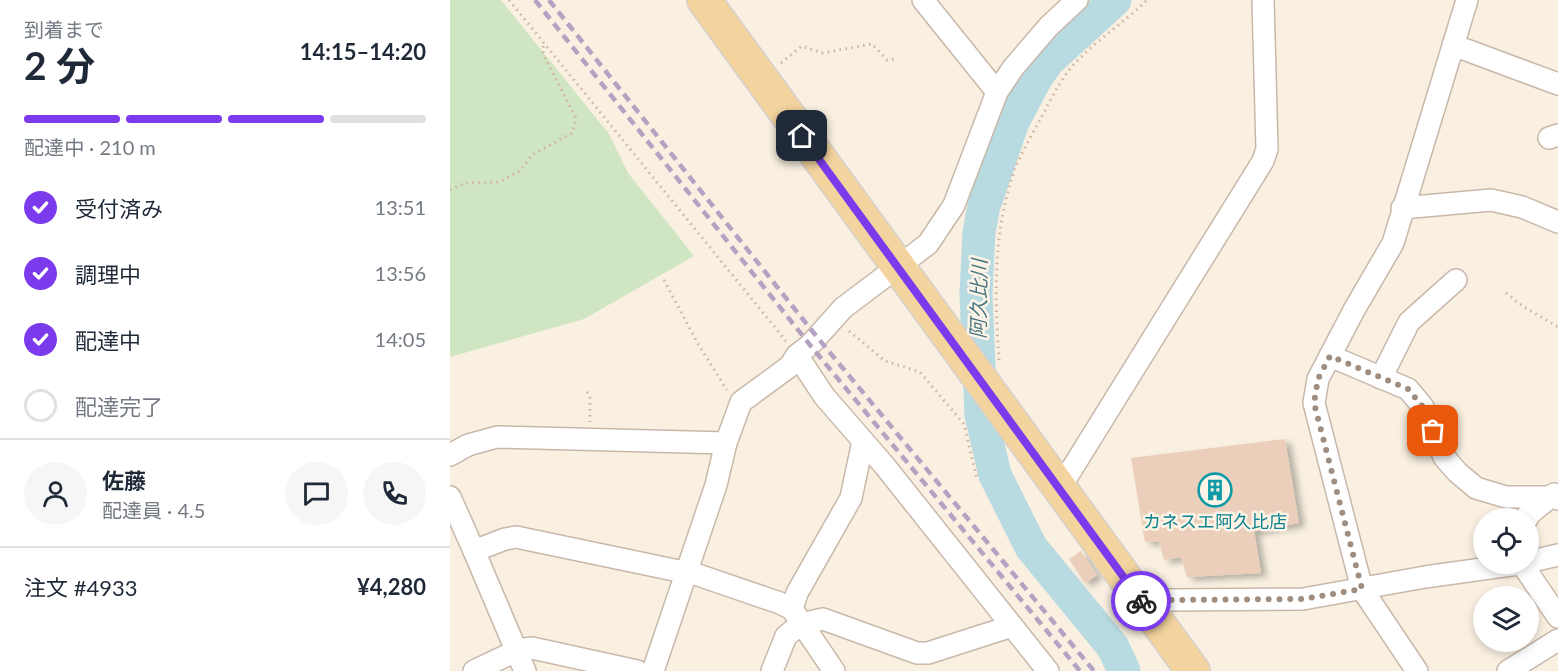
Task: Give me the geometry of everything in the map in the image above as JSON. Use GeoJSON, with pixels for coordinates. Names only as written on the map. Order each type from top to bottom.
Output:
{"type":"FeatureCollection","features":[{"type":"Feature","properties":{"kind":"main road"},"geometry":{"type":"LineString","coordinates":[[704,0],[1193,671]]}},
{"type":"Feature","properties":{"kind":"street"},"geometry":{"type":"LineString","coordinates":[[923,0],[996,92]]}},
{"type":"Feature","properties":{"kind":"street"},"geometry":{"type":"LineString","coordinates":[[653,671],[716,486],[726,443],[741,402],[790,366],[797,355],[810,345],[843,308],[928,244],[954,206],[996,92],[1049,26],[1077,0]]}},
{"type":"Feature","properties":{"kind":"street"},"geometry":{"type":"LineString","coordinates":[[1060,488],[1263,161],[1267,149],[1263,0]]}},
{"type":"Feature","properties":{"kind":"street"},"geometry":{"type":"LineString","coordinates":[[1417,671],[1362,589],[1314,403],[1318,379],[1393,243],[1467,0]]}},
{"type":"Feature","properties":{"kind":"street"},"geometry":{"type":"LineString","coordinates":[[1453,45],[1558,84]]}},
{"type":"Feature","properties":{"kind":"street"},"geometry":{"type":"LineString","coordinates":[[1402,208],[1491,200],[1522,207],[1558,222]]}},
{"type":"Feature","properties":{"kind":"street"},"geometry":{"type":"LineString","coordinates":[[1381,378],[1409,322],[1456,280]]}},
{"type":"Feature","properties":{"kind":"street"},"geometry":{"type":"LineString","coordinates":[[797,355],[824,396],[863,441],[1048,671]]}},
{"type":"Feature","properties":{"kind":"street"},"geometry":{"type":"LineString","coordinates":[[1330,356],[1408,389],[1423,407],[1444,457],[1456,472],[1476,488],[1506,497],[1556,495]]}},
{"type":"Feature","properties":{"kind":"street"},"geometry":{"type":"LineString","coordinates":[[450,455],[468,445],[497,437],[726,443]]}},
{"type":"Feature","properties":{"kind":"street"},"geometry":{"type":"LineString","coordinates":[[772,671],[786,636],[797,617],[797,593],[851,498],[863,441]]}},
{"type":"Feature","properties":{"kind":"street"},"geometry":{"type":"LineString","coordinates":[[1538,508],[1556,495]]}},
{"type":"Feature","properties":{"kind":"street"},"geometry":{"type":"LineString","coordinates":[[450,497],[518,650],[525,671]]}},
{"type":"Feature","properties":{"kind":"street"},"geometry":{"type":"LineString","coordinates":[[474,552],[505,539],[516,537],[686,572],[770,600],[797,617],[834,671]]}},
{"type":"Feature","properties":{"kind":"street"},"geometry":{"type":"LineString","coordinates":[[1539,559],[1558,555]]}},
{"type":"Feature","properties":{"kind":"street"},"geometry":{"type":"LineString","coordinates":[[1143,604],[1168,600],[1303,599],[1473,570]]}},
{"type":"Feature","properties":{"kind":"street"},"geometry":{"type":"LineString","coordinates":[[1527,574],[1558,617]]}},
{"type":"Feature","properties":{"kind":"street"},"geometry":{"type":"LineString","coordinates":[[797,617],[823,619],[919,662],[928,653],[1012,626]]}},
{"type":"Feature","properties":{"kind":"street"},"geometry":{"type":"LineString","coordinates":[[1508,671],[1558,640]]}},
{"type":"Feature","properties":{"kind":"street"},"geometry":{"type":"LineString","coordinates":[[474,671],[518,650],[532,648],[637,671]]}},
{"type":"Feature","properties":{"kind":"path"},"geometry":{"type":"LineString","coordinates":[[509,0],[797,355]]}},
{"type":"Feature","properties":{"kind":"path"},"geometry":{"type":"LineString","coordinates":[[1000,369],[997,328],[997,258],[1008,188],[1034,130],[1067,74],[1078,61],[1147,0]]}},
{"type":"Feature","properties":{"kind":"path"},"geometry":{"type":"LineString","coordinates":[[450,190],[465,183],[499,182],[520,171],[532,155],[540,149],[572,133],[575,116],[545,58],[542,49],[545,44]]}},
{"type":"Feature","properties":{"kind":"path"},"geometry":{"type":"LineString","coordinates":[[761,80],[802,46],[822,53],[872,44],[887,60],[897,59]]}},
{"type":"Feature","properties":{"kind":"path"},"geometry":{"type":"LineString","coordinates":[[664,280],[704,354],[733,401],[740,406]]}},
{"type":"Feature","properties":{"kind":"path"},"geometry":{"type":"LineString","coordinates":[[1506,293],[1524,307],[1558,327]]}},
{"type":"Feature","properties":{"kind":"path"},"geometry":{"type":"LineString","coordinates":[[835,317],[885,361],[920,372],[964,424],[977,478]]}},
{"type":"Feature","properties":{"kind":"path"},"geometry":{"type":"LineString","coordinates":[[587,392],[590,396],[590,439]]}},
{"type":"Feature","properties":{"kind":"green space"},"geometry":{"type":"Polygon","coordinates":[[[450,0],[501,0],[609,134],[628,173],[694,256],[584,319],[450,357],[450,0]]]}},
{"type":"Feature","properties":{"kind":"building","name":"カネスエ阿久比店"},"geometry":{"type":"Polygon","coordinates":[[[1285,439],[1299,523],[1254,531],[1261,573],[1187,577],[1181,557],[1164,560],[1159,541],[1145,542],[1131,458],[1285,439]]]}},
{"type":"Feature","properties":{"kind":"building"},"geometry":{"type":"Polygon","coordinates":[[[1081,551],[1097,575],[1085,583],[1069,559],[1081,551]]]}},
{"type":"Feature","properties":{"kind":"waterway","name":"阿久比川"},"geometry":{"type":"LineString","coordinates":[[1115,0],[1048,61],[1035,80],[1013,122],[984,206],[979,232],[976,294],[981,415],[995,475],[1031,547],[1113,647],[1124,671]]}},
{"type":"Feature","properties":{"kind":"railway"},"geometry":{"type":"LineString","coordinates":[[535,0],[810,345],[1080,671]]}},
{"type":"Feature","properties":{"kind":"railway"},"geometry":{"type":"LineString","coordinates":[[549,0],[817,337],[1094,671]]}},
{"type":"Feature","properties":{"kind":"way so far"},"geometry":{"type":"LineString","coordinates":[[1141,601],[1143,604],[1168,600],[1303,599],[1362,589],[1314,403],[1318,379],[1330,356],[1408,389],[1423,407],[1433,431]]}},
{"type":"Feature","properties":{"kind":"place","name":"カネスエ阿久比店"},"geometry":{"type":"Point","coordinates":[1215,490]}},
{"type":"Feature","properties":{"kind":"route"},"geometry":{"type":"LineString","coordinates":[[802,136],[1141,601]]}}]}
